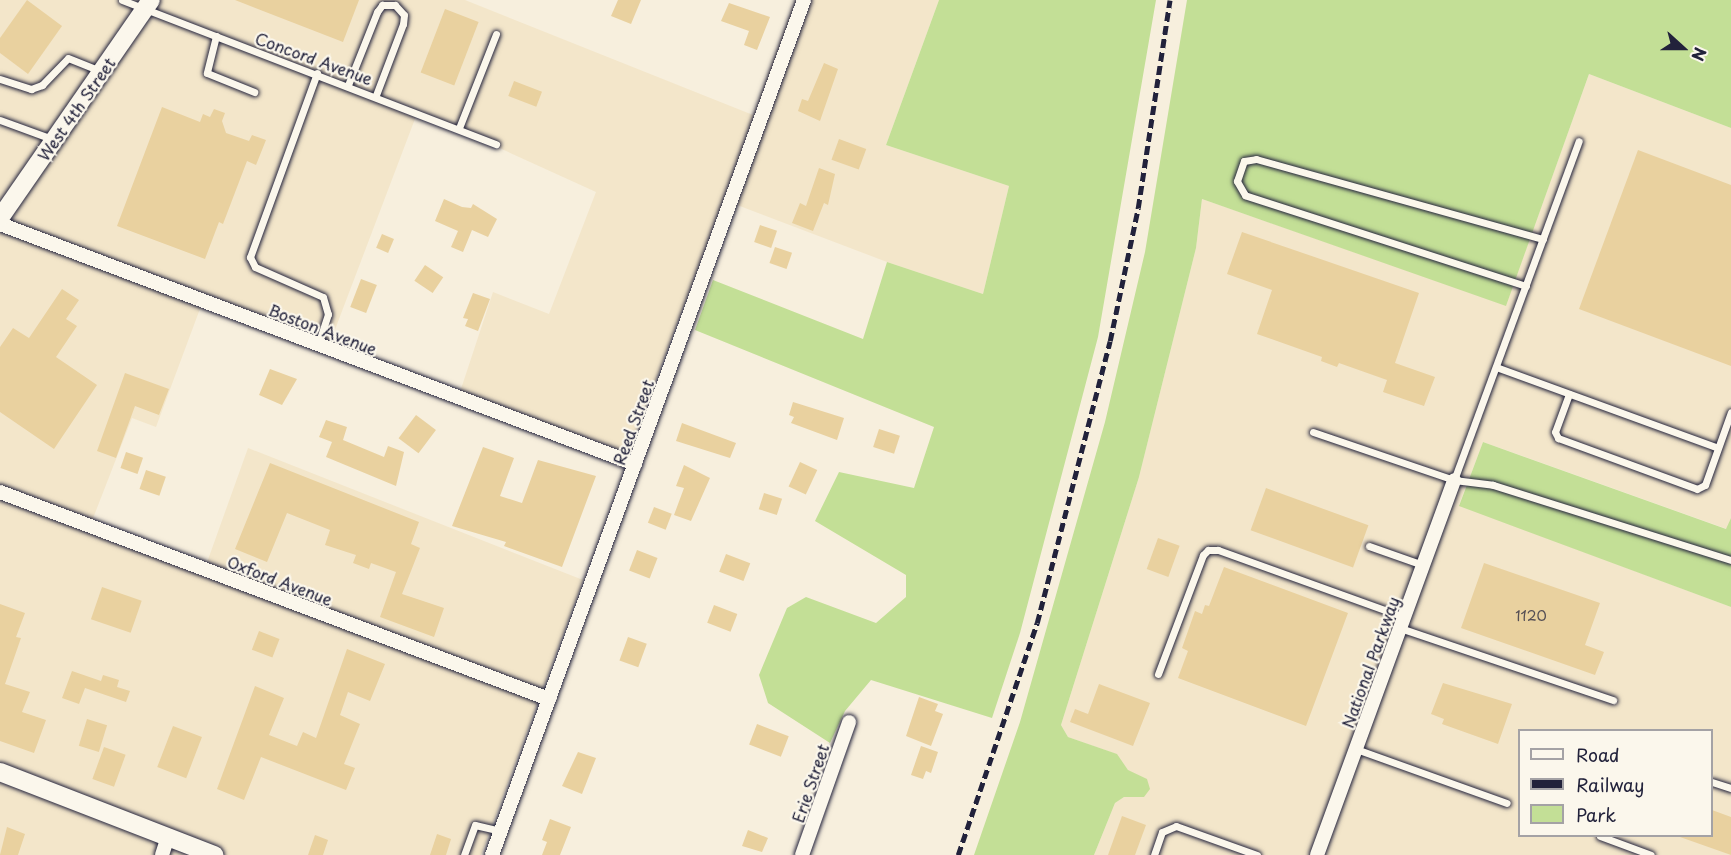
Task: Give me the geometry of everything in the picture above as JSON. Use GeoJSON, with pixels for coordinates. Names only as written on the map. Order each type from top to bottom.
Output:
{"type":"FeatureCollection","features":[{"type":"Feature","properties":{"kind":"main road","name":"West 4th Street"},"geometry":{"type":"LineString","coordinates":[[0,218],[148,4]]}},
{"type":"Feature","properties":{"kind":"main road"},"geometry":{"type":"LineString","coordinates":[[0,772],[214,855]]}},
{"type":"Feature","properties":{"kind":"street","name":"Reed Street"},"geometry":{"type":"LineString","coordinates":[[492,855],[804,0]]}},
{"type":"Feature","properties":{"kind":"street","name":"Boston Avenue"},"geometry":{"type":"LineString","coordinates":[[0,224],[635,464]]}},
{"type":"Feature","properties":{"kind":"street","name":"National Parkway"},"geometry":{"type":"LineString","coordinates":[[1317,855],[1455,480]]}},
{"type":"Feature","properties":{"kind":"street","name":"Oxford Avenue"},"geometry":{"type":"LineString","coordinates":[[0,492],[549,699]]}},
{"type":"Feature","properties":{"kind":"street","name":"Erie Street"},"geometry":{"type":"LineString","coordinates":[[802,855],[849,722]]}},
{"type":"Feature","properties":{"kind":"street"},"geometry":{"type":"LineString","coordinates":[[162,855],[168,837]]}},
{"type":"Feature","properties":{"kind":"lane","name":"Concord Avenue"},"geometry":{"type":"LineString","coordinates":[[122,0],[148,4],[216,36],[376,95],[496,144]]}},
{"type":"Feature","properties":{"kind":"lane"},"geometry":{"type":"LineString","coordinates":[[348,85],[377,12],[382,5],[395,5],[404,15],[403,24],[376,95]]}},
{"type":"Feature","properties":{"kind":"lane"},"geometry":{"type":"LineString","coordinates":[[459,128],[496,34]]}},
{"type":"Feature","properties":{"kind":"lane"},"geometry":{"type":"LineString","coordinates":[[216,36],[207,73],[254,92]]}},
{"type":"Feature","properties":{"kind":"lane"},"geometry":{"type":"LineString","coordinates":[[0,79],[31,89],[42,85],[68,58],[102,71]]}},
{"type":"Feature","properties":{"kind":"lane"},"geometry":{"type":"LineString","coordinates":[[317,73],[250,257],[260,270],[322,297],[328,314],[318,344]]}},
{"type":"Feature","properties":{"kind":"lane"},"geometry":{"type":"LineString","coordinates":[[0,120],[54,140]]}},
{"type":"Feature","properties":{"kind":"lane"},"geometry":{"type":"LineString","coordinates":[[1455,480],[1579,141]]}},
{"type":"Feature","properties":{"kind":"lane"},"geometry":{"type":"LineString","coordinates":[[1526,286],[1245,195],[1237,181],[1244,161],[1256,159],[1543,239]]}},
{"type":"Feature","properties":{"kind":"lane"},"geometry":{"type":"LineString","coordinates":[[1496,367],[1718,448]]}},
{"type":"Feature","properties":{"kind":"lane"},"geometry":{"type":"LineString","coordinates":[[1569,394],[1556,432],[1558,438],[1697,489],[1705,485],[1731,412]]}},
{"type":"Feature","properties":{"kind":"lane"},"geometry":{"type":"LineString","coordinates":[[1313,432],[1455,480],[1493,485],[1731,560]]}},
{"type":"Feature","properties":{"kind":"lane"},"geometry":{"type":"LineString","coordinates":[[1369,546],[1423,565]]}},
{"type":"Feature","properties":{"kind":"lane"},"geometry":{"type":"LineString","coordinates":[[1158,674],[1203,555],[1208,550],[1218,550],[1402,622],[1613,700]]}},
{"type":"Feature","properties":{"kind":"lane"},"geometry":{"type":"LineString","coordinates":[[1356,749],[1508,803]]}},
{"type":"Feature","properties":{"kind":"lane"},"geometry":{"type":"LineString","coordinates":[[1713,782],[1731,788]]}},
{"type":"Feature","properties":{"kind":"lane"},"geometry":{"type":"LineString","coordinates":[[464,855],[475,825],[501,831]]}},
{"type":"Feature","properties":{"kind":"lane"},"geometry":{"type":"LineString","coordinates":[[1154,855],[1162,832],[1176,826],[1257,855]]}},
{"type":"Feature","properties":{"kind":"lane"},"geometry":{"type":"LineString","coordinates":[[1603,837],[1651,855]]}},
{"type":"Feature","properties":{"kind":"shaded area"},"geometry":{"type":"Polygon","coordinates":[[[0,0],[465,0],[753,115],[795,0],[939,0],[886,145],[1009,186],[983,294],[887,262],[724,200],[628,453],[460,392],[493,292],[549,314],[596,192],[418,111],[328,348],[204,298],[156,427],[132,418],[90,526],[205,568],[248,448],[583,580],[481,855],[0,855],[0,0]]]}},
{"type":"Feature","properties":{"kind":"shaded area"},"geometry":{"type":"Polygon","coordinates":[[[1589,74],[1731,128],[1731,518],[1727,529],[1483,442],[1459,505],[1731,607],[1731,855],[1094,855],[1115,803],[1124,797],[1128,770],[1116,754],[1068,737],[1061,725],[1139,477],[1196,248],[1202,199],[1506,305],[1589,74]]]}},
{"type":"Feature","properties":{"kind":"green space"},"geometry":{"type":"Polygon","coordinates":[[[939,0],[1156,0],[1098,337],[1020,633],[992,718],[871,680],[845,711],[830,743],[768,703],[759,675],[787,608],[806,597],[876,623],[906,597],[906,575],[815,521],[839,472],[914,488],[934,427],[695,330],[713,280],[863,339],[887,262],[983,294],[1009,186],[886,145],[939,0]]]}},
{"type":"Feature","properties":{"kind":"green space"},"geometry":{"type":"Polygon","coordinates":[[[1187,0],[1731,0],[1731,128],[1589,74],[1506,306],[1202,199],[1196,248],[1139,477],[1061,725],[1068,737],[1117,754],[1128,770],[1147,779],[1150,789],[1144,797],[1124,797],[1115,803],[1094,855],[974,855],[1020,722],[1105,422],[1145,252],[1187,0]]]}},
{"type":"Feature","properties":{"kind":"green space"},"geometry":{"type":"Polygon","coordinates":[[[1483,442],[1726,529],[1731,518],[1731,607],[1459,506],[1483,442]]]}},
{"type":"Feature","properties":{"kind":"building"},"geometry":{"type":"Polygon","coordinates":[[[27,0],[62,26],[28,74],[0,53],[0,38],[27,0]]]}},
{"type":"Feature","properties":{"kind":"building"},"geometry":{"type":"Polygon","coordinates":[[[235,0],[359,0],[343,42],[235,0]]]}},
{"type":"Feature","properties":{"kind":"building"},"geometry":{"type":"Polygon","coordinates":[[[618,0],[641,0],[631,24],[611,16],[618,0]]]}},
{"type":"Feature","properties":{"kind":"building"},"geometry":{"type":"Polygon","coordinates":[[[729,3],[770,17],[757,50],[744,45],[749,31],[721,21],[729,3]]]}},
{"type":"Feature","properties":{"kind":"building"},"geometry":{"type":"Polygon","coordinates":[[[445,9],[479,22],[454,85],[421,72],[445,9]]]}},
{"type":"Feature","properties":{"kind":"building"},"geometry":{"type":"Polygon","coordinates":[[[824,63],[838,69],[820,121],[798,111],[802,99],[808,101],[824,63]]]}},
{"type":"Feature","properties":{"kind":"building"},"geometry":{"type":"Polygon","coordinates":[[[514,81],[542,92],[536,107],[508,96],[514,81]]]}},
{"type":"Feature","properties":{"kind":"building"},"geometry":{"type":"Polygon","coordinates":[[[162,107],[200,122],[203,114],[210,117],[214,109],[225,113],[222,121],[226,133],[249,141],[252,135],[266,140],[256,165],[247,161],[223,224],[219,222],[205,259],[117,226],[162,107]]]}},
{"type":"Feature","properties":{"kind":"building"},"geometry":{"type":"Polygon","coordinates":[[[839,139],[866,149],[859,170],[831,160],[839,139]]]}},
{"type":"Feature","properties":{"kind":"building"},"geometry":{"type":"Polygon","coordinates":[[[1638,150],[1731,185],[1731,366],[1579,309],[1638,150]]]}},
{"type":"Feature","properties":{"kind":"building"},"geometry":{"type":"Polygon","coordinates":[[[819,168],[835,174],[828,205],[824,203],[813,231],[792,223],[800,203],[806,206],[819,168]]]}},
{"type":"Feature","properties":{"kind":"building"},"geometry":{"type":"Polygon","coordinates":[[[444,199],[462,207],[471,208],[473,204],[497,219],[488,237],[472,230],[463,252],[451,247],[458,231],[435,221],[444,199]]]}},
{"type":"Feature","properties":{"kind":"building"},"geometry":{"type":"Polygon","coordinates":[[[760,225],[777,231],[771,248],[754,242],[760,225]]]}},
{"type":"Feature","properties":{"kind":"building"},"geometry":{"type":"Polygon","coordinates":[[[1242,232],[1419,293],[1395,363],[1435,377],[1424,406],[1383,392],[1387,380],[1339,363],[1337,367],[1321,361],[1322,357],[1257,334],[1272,290],[1227,274],[1242,232]]]}},
{"type":"Feature","properties":{"kind":"building"},"geometry":{"type":"Polygon","coordinates":[[[382,234],[394,239],[388,253],[376,248],[382,234]]]}},
{"type":"Feature","properties":{"kind":"building"},"geometry":{"type":"Polygon","coordinates":[[[775,247],[792,253],[786,269],[769,263],[775,247]]]}},
{"type":"Feature","properties":{"kind":"building"},"geometry":{"type":"Polygon","coordinates":[[[425,265],[443,277],[433,293],[414,281],[425,265]]]}},
{"type":"Feature","properties":{"kind":"building"},"geometry":{"type":"Polygon","coordinates":[[[361,279],[377,285],[366,313],[350,307],[361,279]]]}},
{"type":"Feature","properties":{"kind":"building"},"geometry":{"type":"Polygon","coordinates":[[[62,289],[79,300],[66,319],[77,326],[56,357],[97,385],[54,449],[0,412],[0,347],[13,328],[29,338],[62,289]]]}},
{"type":"Feature","properties":{"kind":"building"},"geometry":{"type":"Polygon","coordinates":[[[473,293],[490,299],[478,331],[465,326],[468,319],[463,318],[473,293]]]}},
{"type":"Feature","properties":{"kind":"building"},"geometry":{"type":"Polygon","coordinates":[[[270,369],[297,379],[282,405],[259,395],[270,369]]]}},
{"type":"Feature","properties":{"kind":"building"},"geometry":{"type":"Polygon","coordinates":[[[125,373],[169,389],[159,415],[135,406],[116,458],[97,451],[125,373]]]}},
{"type":"Feature","properties":{"kind":"building"},"geometry":{"type":"Polygon","coordinates":[[[793,402],[844,418],[837,440],[791,423],[794,417],[789,415],[793,402]]]}},
{"type":"Feature","properties":{"kind":"building"},"geometry":{"type":"Polygon","coordinates":[[[416,415],[436,430],[419,453],[399,438],[416,415]]]}},
{"type":"Feature","properties":{"kind":"building"},"geometry":{"type":"Polygon","coordinates":[[[326,420],[347,427],[343,440],[384,457],[388,446],[404,452],[396,486],[326,457],[332,442],[319,437],[326,420]]]}},
{"type":"Feature","properties":{"kind":"building"},"geometry":{"type":"Polygon","coordinates":[[[682,423],[736,443],[730,458],[676,441],[682,423]]]}},
{"type":"Feature","properties":{"kind":"building"},"geometry":{"type":"Polygon","coordinates":[[[879,429],[900,436],[894,454],[873,447],[879,429]]]}},
{"type":"Feature","properties":{"kind":"building"},"geometry":{"type":"Polygon","coordinates":[[[483,447],[514,458],[500,496],[522,503],[538,460],[596,476],[562,567],[504,546],[506,542],[452,526],[483,447]]]}},
{"type":"Feature","properties":{"kind":"building"},"geometry":{"type":"Polygon","coordinates":[[[126,452],[143,458],[137,474],[120,468],[126,452]]]}},
{"type":"Feature","properties":{"kind":"building"},"geometry":{"type":"Polygon","coordinates":[[[800,462],[817,470],[806,495],[789,486],[800,462]]]}},
{"type":"Feature","properties":{"kind":"building"},"geometry":{"type":"Polygon","coordinates":[[[270,463],[419,522],[411,544],[420,548],[402,594],[444,608],[434,637],[380,617],[396,572],[371,563],[369,569],[353,563],[356,555],[325,545],[330,530],[287,513],[267,562],[235,549],[270,463]]]}},
{"type":"Feature","properties":{"kind":"building"},"geometry":{"type":"Polygon","coordinates":[[[684,465],[710,478],[691,521],[674,515],[684,488],[676,486],[684,465]]]}},
{"type":"Feature","properties":{"kind":"building"},"geometry":{"type":"Polygon","coordinates":[[[146,470],[166,477],[159,496],[139,489],[146,470]]]}},
{"type":"Feature","properties":{"kind":"building"},"geometry":{"type":"Polygon","coordinates":[[[1266,488],[1368,525],[1353,568],[1251,530],[1266,488]]]}},
{"type":"Feature","properties":{"kind":"building"},"geometry":{"type":"Polygon","coordinates":[[[764,493],[782,499],[777,515],[759,509],[764,493]]]}},
{"type":"Feature","properties":{"kind":"building"},"geometry":{"type":"Polygon","coordinates":[[[654,507],[672,514],[666,530],[648,523],[654,507]]]}},
{"type":"Feature","properties":{"kind":"building"},"geometry":{"type":"Polygon","coordinates":[[[1158,538],[1180,546],[1168,577],[1147,569],[1158,538]]]}},
{"type":"Feature","properties":{"kind":"building"},"geometry":{"type":"Polygon","coordinates":[[[637,550],[658,558],[650,578],[629,571],[637,550]]]}},
{"type":"Feature","properties":{"kind":"building"},"geometry":{"type":"Polygon","coordinates":[[[726,554],[750,563],[743,581],[719,572],[726,554]]]}},
{"type":"Feature","properties":{"kind":"building"},"geometry":{"type":"Polygon","coordinates":[[[1484,563],[1600,603],[1585,645],[1604,652],[1595,675],[1461,628],[1484,563]]]}},
{"type":"Feature","properties":{"kind":"building"},"geometry":{"type":"Polygon","coordinates":[[[1224,567],[1348,613],[1306,726],[1178,678],[1188,651],[1182,648],[1195,611],[1202,614],[1205,605],[1209,606],[1224,567]]]}},
{"type":"Feature","properties":{"kind":"building"},"geometry":{"type":"Polygon","coordinates":[[[102,587],[142,601],[131,633],[91,619],[102,587]]]}},
{"type":"Feature","properties":{"kind":"building"},"geometry":{"type":"Polygon","coordinates":[[[0,604],[25,613],[16,637],[21,638],[5,684],[30,692],[22,712],[46,720],[34,753],[0,741],[0,604]]]}},
{"type":"Feature","properties":{"kind":"building"},"geometry":{"type":"Polygon","coordinates":[[[714,605],[737,614],[731,632],[707,623],[714,605]]]}},
{"type":"Feature","properties":{"kind":"building"},"geometry":{"type":"Polygon","coordinates":[[[259,631],[280,639],[272,658],[252,650],[259,631]]]}},
{"type":"Feature","properties":{"kind":"building"},"geometry":{"type":"Polygon","coordinates":[[[628,637],[647,644],[638,667],[619,660],[628,637]]]}},
{"type":"Feature","properties":{"kind":"building"},"geometry":{"type":"Polygon","coordinates":[[[347,649],[385,664],[370,701],[348,692],[340,715],[360,724],[344,764],[355,768],[346,790],[261,757],[244,800],[217,789],[255,686],[284,698],[269,735],[297,746],[303,732],[316,738],[347,649]]]}},
{"type":"Feature","properties":{"kind":"building"},"geometry":{"type":"Polygon","coordinates":[[[72,671],[101,681],[103,675],[119,680],[117,687],[130,691],[126,702],[85,688],[79,704],[62,698],[72,671]]]}},
{"type":"Feature","properties":{"kind":"building"},"geometry":{"type":"Polygon","coordinates":[[[1443,683],[1512,704],[1498,744],[1442,724],[1444,719],[1431,714],[1443,683]]]}},
{"type":"Feature","properties":{"kind":"building"},"geometry":{"type":"Polygon","coordinates":[[[1099,684],[1150,703],[1133,746],[1070,722],[1075,709],[1088,714],[1099,684]]]}},
{"type":"Feature","properties":{"kind":"building"},"geometry":{"type":"Polygon","coordinates":[[[919,697],[938,704],[935,711],[943,714],[931,746],[906,736],[919,697]]]}},
{"type":"Feature","properties":{"kind":"building"},"geometry":{"type":"Polygon","coordinates":[[[87,719],[107,725],[99,752],[79,746],[87,719]]]}},
{"type":"Feature","properties":{"kind":"building"},"geometry":{"type":"Polygon","coordinates":[[[757,724],[789,736],[781,757],[749,745],[757,724]]]}},
{"type":"Feature","properties":{"kind":"building"},"geometry":{"type":"Polygon","coordinates":[[[173,726],[202,737],[186,778],[157,767],[173,726]]]}},
{"type":"Feature","properties":{"kind":"building"},"geometry":{"type":"Polygon","coordinates":[[[921,746],[938,752],[931,773],[926,771],[923,779],[911,775],[921,746]]]}},
{"type":"Feature","properties":{"kind":"building"},"geometry":{"type":"Polygon","coordinates":[[[104,747],[126,755],[114,787],[92,779],[104,747]]]}},
{"type":"Feature","properties":{"kind":"building"},"geometry":{"type":"Polygon","coordinates":[[[578,752],[596,758],[582,794],[562,786],[578,752]]]}},
{"type":"Feature","properties":{"kind":"building"},"geometry":{"type":"Polygon","coordinates":[[[1713,810],[1731,817],[1731,855],[1680,837],[1713,837],[1713,810]]]}},
{"type":"Feature","properties":{"kind":"building"},"geometry":{"type":"Polygon","coordinates":[[[1122,816],[1146,825],[1135,855],[1108,855],[1122,816]]]}},
{"type":"Feature","properties":{"kind":"building"},"geometry":{"type":"Polygon","coordinates":[[[550,819],[571,827],[560,855],[542,855],[547,842],[542,840],[550,819]]]}},
{"type":"Feature","properties":{"kind":"building"},"geometry":{"type":"Polygon","coordinates":[[[7,827],[25,834],[18,855],[0,855],[7,827]]]}},
{"type":"Feature","properties":{"kind":"building"},"geometry":{"type":"Polygon","coordinates":[[[748,830],[768,838],[762,852],[742,846],[748,830]]]}},
{"type":"Feature","properties":{"kind":"building"},"geometry":{"type":"Polygon","coordinates":[[[437,834],[451,839],[446,855],[430,855],[437,834]]]}},
{"type":"Feature","properties":{"kind":"building"},"geometry":{"type":"Polygon","coordinates":[[[315,835],[328,840],[323,855],[308,855],[315,835]]]}},
{"type":"Feature","properties":{"kind":"railway"},"geometry":{"type":"LineString","coordinates":[[958,855],[1037,623],[1110,341],[1138,208],[1170,0]]}}]}
